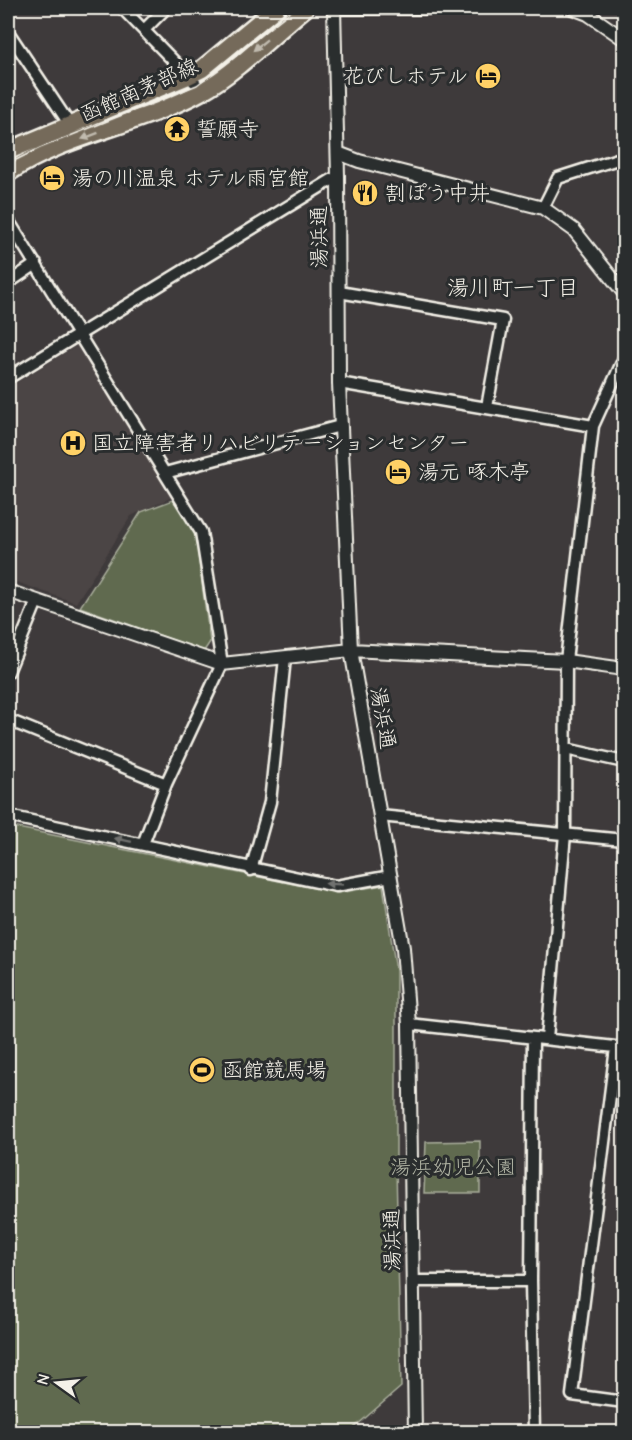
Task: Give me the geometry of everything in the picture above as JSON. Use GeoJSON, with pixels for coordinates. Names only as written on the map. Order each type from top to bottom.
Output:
{"type":"FeatureCollection","features":[{"type":"Feature","properties":{"kind":"main road","name":"函館南茅部線"},"geometry":{"type":"LineString","coordinates":[[8,152],[202,69],[276,8]]}},
{"type":"Feature","properties":{"kind":"main road","name":"函館南茅部線"},"geometry":{"type":"LineString","coordinates":[[8,173],[40,156],[166,107],[202,90],[306,8]]}},
{"type":"Feature","properties":{"kind":"street"},"geometry":{"type":"LineString","coordinates":[[122,8],[202,90]]}},
{"type":"Feature","properties":{"kind":"street"},"geometry":{"type":"LineString","coordinates":[[144,30],[166,8]]}},
{"type":"Feature","properties":{"kind":"street"},"geometry":{"type":"LineString","coordinates":[[335,8],[472,8]]}},
{"type":"Feature","properties":{"kind":"street","name":"湯浜通"},"geometry":{"type":"LineString","coordinates":[[335,8],[340,426],[351,650],[403,948],[409,1024],[415,1432]]}},
{"type":"Feature","properties":{"kind":"street"},"geometry":{"type":"LineString","coordinates":[[572,8],[588,14],[624,39]]}},
{"type":"Feature","properties":{"kind":"street"},"geometry":{"type":"LineString","coordinates":[[8,32],[70,125]]}},
{"type":"Feature","properties":{"kind":"street"},"geometry":{"type":"LineString","coordinates":[[338,153],[359,161],[543,208],[574,230],[624,293]]}},
{"type":"Feature","properties":{"kind":"street"},"geometry":{"type":"LineString","coordinates":[[543,208],[558,178],[624,157]]}},
{"type":"Feature","properties":{"kind":"street"},"geometry":{"type":"LineString","coordinates":[[8,378],[338,176]]}},
{"type":"Feature","properties":{"kind":"street"},"geometry":{"type":"LineString","coordinates":[[8,220],[201,532],[222,664],[166,784],[143,844]]}},
{"type":"Feature","properties":{"kind":"street"},"geometry":{"type":"LineString","coordinates":[[8,283],[36,264]]}},
{"type":"Feature","properties":{"kind":"street"},"geometry":{"type":"LineString","coordinates":[[339,292],[503,320],[488,407]]}},
{"type":"Feature","properties":{"kind":"street"},"geometry":{"type":"LineString","coordinates":[[547,1039],[565,834],[566,661],[594,426],[624,358]]}},
{"type":"Feature","properties":{"kind":"street"},"geometry":{"type":"LineString","coordinates":[[339,383],[594,426]]}},
{"type":"Feature","properties":{"kind":"street"},"geometry":{"type":"LineString","coordinates":[[165,473],[340,426]]}},
{"type":"Feature","properties":{"kind":"street"},"geometry":{"type":"LineString","coordinates":[[8,591],[222,664],[351,650],[566,661],[624,669]]}},
{"type":"Feature","properties":{"kind":"street"},"geometry":{"type":"LineString","coordinates":[[8,672],[37,601]]}},
{"type":"Feature","properties":{"kind":"street"},"geometry":{"type":"LineString","coordinates":[[251,870],[270,802],[285,658]]}},
{"type":"Feature","properties":{"kind":"street"},"geometry":{"type":"LineString","coordinates":[[8,720],[166,784]]}},
{"type":"Feature","properties":{"kind":"street"},"geometry":{"type":"LineString","coordinates":[[566,749],[624,762]]}},
{"type":"Feature","properties":{"kind":"street"},"geometry":{"type":"LineString","coordinates":[[8,816],[143,844],[251,870],[336,886],[392,876]]}},
{"type":"Feature","properties":{"kind":"street"},"geometry":{"type":"LineString","coordinates":[[380,816],[624,840]]}},
{"type":"Feature","properties":{"kind":"street"},"geometry":{"type":"LineString","coordinates":[[409,1024],[620,1048],[572,1395],[624,1402]]}},
{"type":"Feature","properties":{"kind":"street"},"geometry":{"type":"LineString","coordinates":[[533,1038],[531,1281],[534,1432]]}},
{"type":"Feature","properties":{"kind":"street"},"geometry":{"type":"LineString","coordinates":[[413,1281],[531,1281]]}},
{"type":"Feature","properties":{"kind":"shaded area","name":"国立障害者リハビリテーションセンター"},"geometry":{"type":"Polygon","coordinates":[[[78,345],[172,497],[131,516],[76,603],[8,579],[8,388],[78,345]]]}},
{"type":"Feature","properties":{"kind":"green space"},"geometry":{"type":"Polygon","coordinates":[[[173,500],[195,532],[210,642],[204,651],[80,607],[141,512],[173,500]]]}},
{"type":"Feature","properties":{"kind":"green space","name":"函館競馬場"},"geometry":{"type":"Polygon","coordinates":[[[8,826],[338,893],[383,885],[396,971],[396,1168],[401,1387],[349,1432],[8,1432],[8,826]]]}},
{"type":"Feature","properties":{"kind":"green space","name":"湯浜幼児公園"},"geometry":{"type":"Polygon","coordinates":[[[480,1141],[480,1193],[424,1193],[426,1142],[480,1141]]]}},
{"type":"Feature","properties":{"kind":"tram line"},"geometry":{"type":"LineString","coordinates":[[8,164],[40,148],[197,85],[295,8]]}},
{"type":"Feature","properties":{"kind":"place","name":"花びしホテル"},"geometry":{"type":"Point","coordinates":[488,76]}},
{"type":"Feature","properties":{"kind":"place","name":"誓願寺"},"geometry":{"type":"Point","coordinates":[177,129]}},
{"type":"Feature","properties":{"kind":"place","name":"湯の川温泉 ホテル雨宮館"},"geometry":{"type":"Point","coordinates":[52,178]}},
{"type":"Feature","properties":{"kind":"place","name":"割ぽう中井"},"geometry":{"type":"Point","coordinates":[365,193]}},
{"type":"Feature","properties":{"kind":"place","name":"国立障害者リハビリテーションセンター"},"geometry":{"type":"Point","coordinates":[73,443]}},
{"type":"Feature","properties":{"kind":"place","name":"湯元 啄木亭"},"geometry":{"type":"Point","coordinates":[398,472]}},
{"type":"Feature","properties":{"kind":"place","name":"函館競馬場"},"geometry":{"type":"Point","coordinates":[202,1070]}},
{"type":"Feature","properties":{"kind":"district","name":"湯川町一丁目"},"geometry":{"type":"Point","coordinates":[513,288]}}]}
